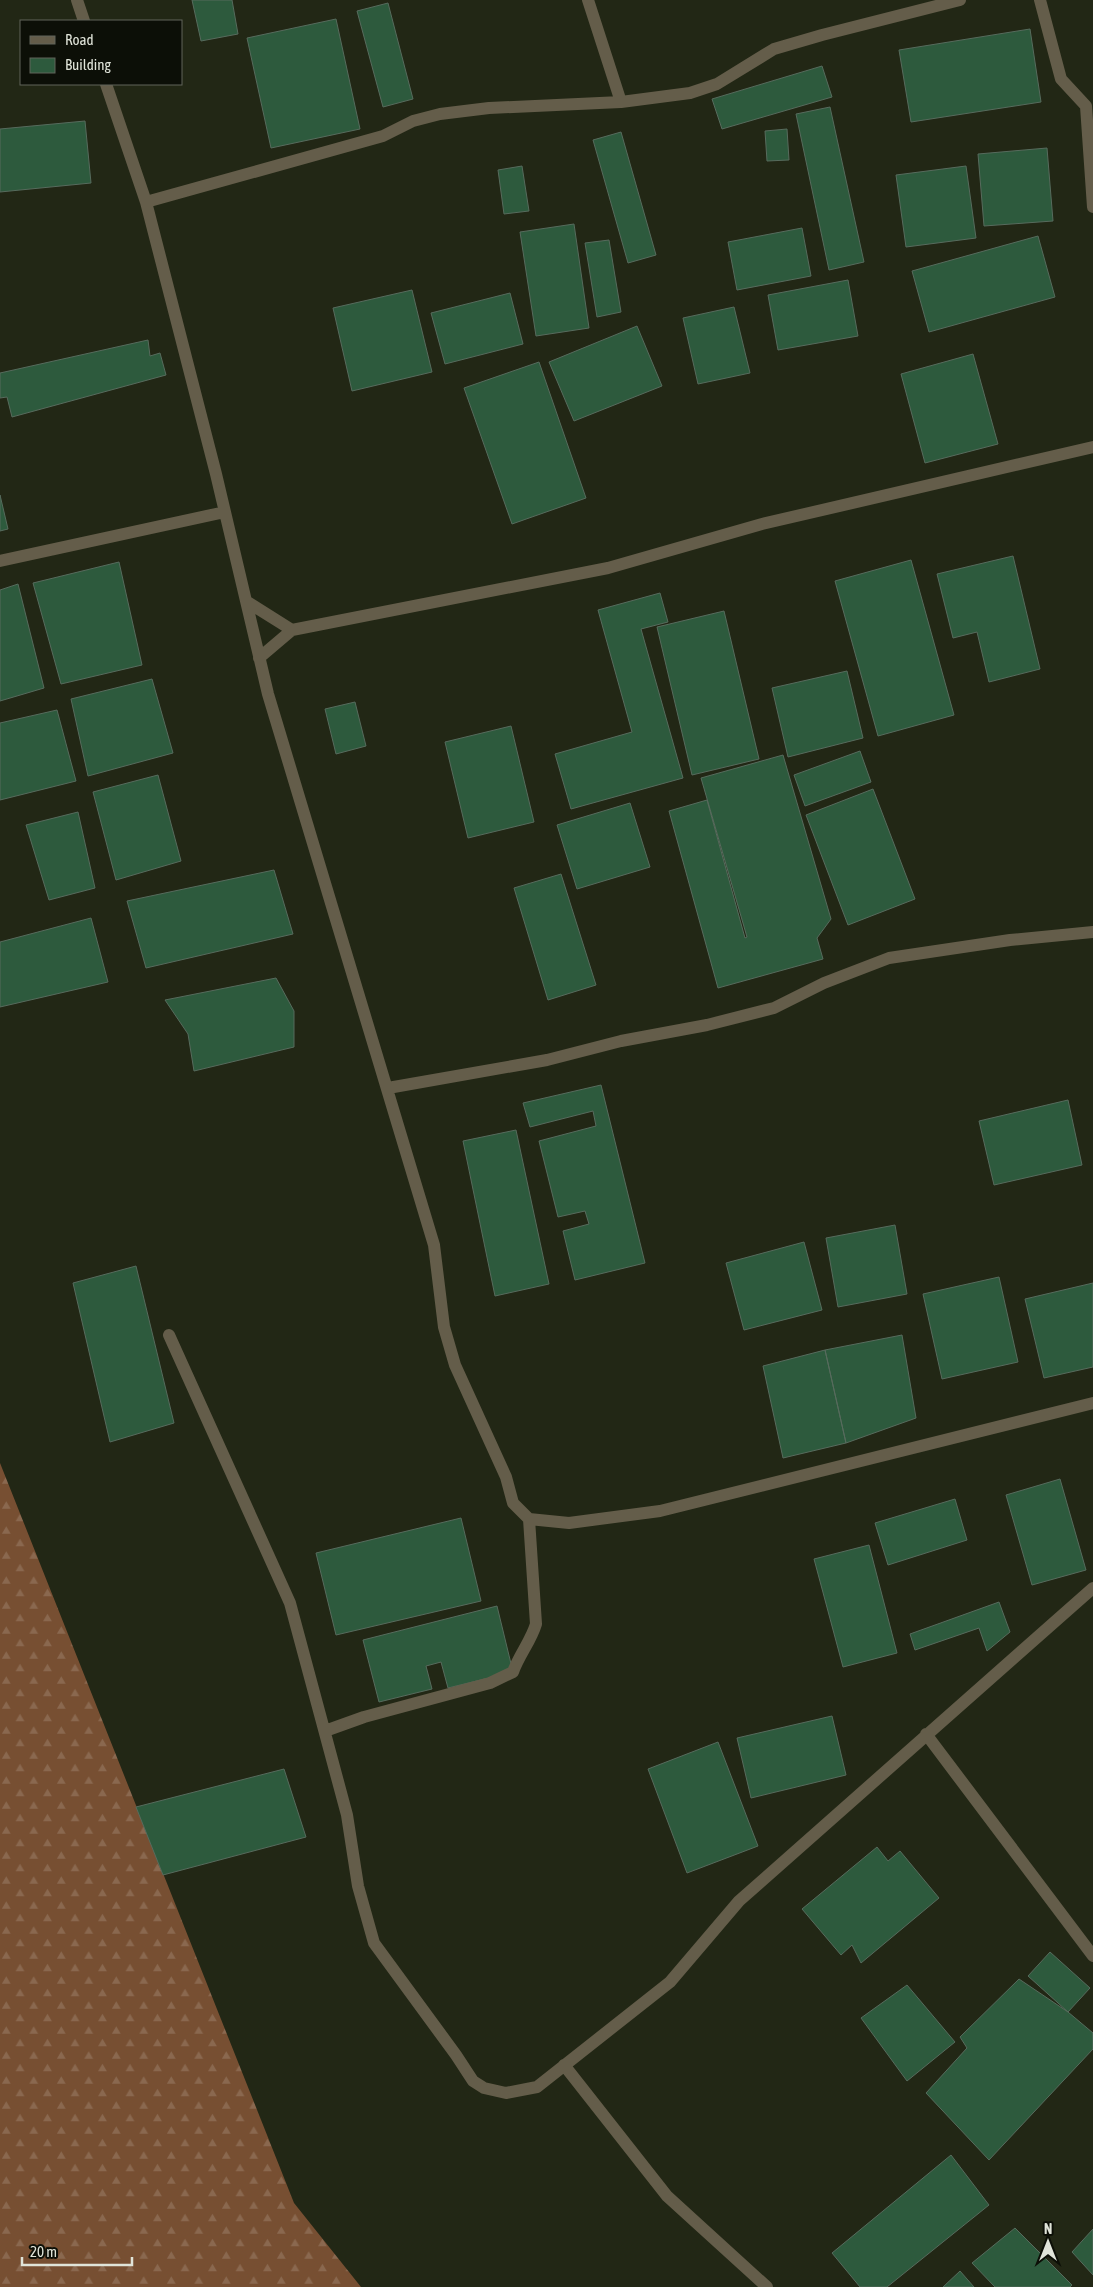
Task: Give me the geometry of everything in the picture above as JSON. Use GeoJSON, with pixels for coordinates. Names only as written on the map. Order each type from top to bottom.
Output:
{"type":"FeatureCollection","features":[{"type":"Feature","properties":{"kind":"street"},"geometry":{"type":"LineString","coordinates":[[77,0],[84,20]]}},
{"type":"Feature","properties":{"kind":"street"},"geometry":{"type":"LineString","coordinates":[[588,0],[621,102]]}},
{"type":"Feature","properties":{"kind":"street"},"geometry":{"type":"LineString","coordinates":[[146,202],[383,136],[413,121],[440,114],[489,108],[621,102],[690,93],[717,84],[748,63],[774,49],[960,0]]}},
{"type":"Feature","properties":{"kind":"street"},"geometry":{"type":"LineString","coordinates":[[1040,0],[1061,79],[1090,106],[1093,207]]}},
{"type":"Feature","properties":{"kind":"street"},"geometry":{"type":"LineString","coordinates":[[106,85],[146,202],[225,512],[268,694],[434,1245],[444,1327],[455,1365],[506,1477],[513,1503],[529,1519],[569,1523],[660,1511],[1093,1403]]}},
{"type":"Feature","properties":{"kind":"street"},"geometry":{"type":"LineString","coordinates":[[259,658],[292,630],[608,568],[762,524],[1093,447]]}},
{"type":"Feature","properties":{"kind":"street"},"geometry":{"type":"LineString","coordinates":[[0,561],[225,512]]}},
{"type":"Feature","properties":{"kind":"street"},"geometry":{"type":"LineString","coordinates":[[246,602],[292,630]]}},
{"type":"Feature","properties":{"kind":"street"},"geometry":{"type":"LineString","coordinates":[[388,1088],[547,1060],[621,1040],[708,1025],[745,1016],[774,1008],[824,983],[889,958],[1010,940],[1093,932]]}},
{"type":"Feature","properties":{"kind":"street"},"geometry":{"type":"LineString","coordinates":[[169,1335],[290,1603],[347,1815],[358,1886],[374,1943],[473,2081],[484,2088],[506,2094],[537,2087],[670,1982],[739,1902],[926,1734],[1093,1588]]}},
{"type":"Feature","properties":{"kind":"street"},"geometry":{"type":"LineString","coordinates":[[325,1732],[364,1717],[490,1682],[513,1672],[518,1658],[533,1635],[536,1624],[529,1519]]}},
{"type":"Feature","properties":{"kind":"street"},"geometry":{"type":"LineString","coordinates":[[926,1734],[1093,1956]]}},
{"type":"Feature","properties":{"kind":"street"},"geometry":{"type":"LineString","coordinates":[[564,2065],[666,2196],[767,2287]]}},
{"type":"Feature","properties":{"kind":"green space"},"geometry":{"type":"Polygon","coordinates":[[[0,1463],[294,2203],[361,2287],[0,2287],[0,1463]]]}},
{"type":"Feature","properties":{"kind":"building"},"geometry":{"type":"Polygon","coordinates":[[[192,0],[232,0],[238,34],[201,41],[192,0]]]}},
{"type":"Feature","properties":{"kind":"building"},"geometry":{"type":"Polygon","coordinates":[[[388,3],[413,99],[383,107],[357,11],[388,3]]]}},
{"type":"Feature","properties":{"kind":"building"},"geometry":{"type":"Polygon","coordinates":[[[336,19],[360,129],[271,148],[247,38],[336,19]]]}},
{"type":"Feature","properties":{"kind":"building"},"geometry":{"type":"Polygon","coordinates":[[[1030,29],[1041,102],[911,122],[899,50],[1030,29]]]}},
{"type":"Feature","properties":{"kind":"building"},"geometry":{"type":"Polygon","coordinates":[[[822,66],[832,97],[722,129],[712,99],[822,66]]]}},
{"type":"Feature","properties":{"kind":"building"},"geometry":{"type":"Polygon","coordinates":[[[830,107],[864,262],[829,270],[796,114],[830,107]]]}},
{"type":"Feature","properties":{"kind":"building"},"geometry":{"type":"Polygon","coordinates":[[[85,121],[91,183],[0,192],[0,129],[85,121]]]}},
{"type":"Feature","properties":{"kind":"building"},"geometry":{"type":"Polygon","coordinates":[[[787,129],[789,160],[767,161],[765,131],[787,129]]]}},
{"type":"Feature","properties":{"kind":"building"},"geometry":{"type":"Polygon","coordinates":[[[621,132],[656,255],[628,263],[593,140],[621,132]]]}},
{"type":"Feature","properties":{"kind":"building"},"geometry":{"type":"Polygon","coordinates":[[[1047,148],[1053,221],[984,226],[978,154],[1047,148]]]}},
{"type":"Feature","properties":{"kind":"building"},"geometry":{"type":"Polygon","coordinates":[[[522,166],[529,211],[504,214],[498,170],[522,166]]]}},
{"type":"Feature","properties":{"kind":"building"},"geometry":{"type":"Polygon","coordinates":[[[966,166],[976,238],[906,247],[896,175],[966,166]]]}},
{"type":"Feature","properties":{"kind":"building"},"geometry":{"type":"Polygon","coordinates":[[[574,224],[589,328],[536,336],[520,232],[574,224]]]}},
{"type":"Feature","properties":{"kind":"building"},"geometry":{"type":"Polygon","coordinates":[[[802,228],[811,276],[737,290],[728,242],[802,228]]]}},
{"type":"Feature","properties":{"kind":"building"},"geometry":{"type":"Polygon","coordinates":[[[1038,236],[1055,297],[929,332],[912,271],[1038,236]]]}},
{"type":"Feature","properties":{"kind":"building"},"geometry":{"type":"Polygon","coordinates":[[[609,240],[621,312],[597,317],[585,243],[609,240]]]}},
{"type":"Feature","properties":{"kind":"building"},"geometry":{"type":"Polygon","coordinates":[[[848,280],[858,336],[778,350],[768,295],[848,280]]]}},
{"type":"Feature","properties":{"kind":"building"},"geometry":{"type":"Polygon","coordinates":[[[412,290],[432,372],[352,391],[333,308],[412,290]]]}},
{"type":"Feature","properties":{"kind":"building"},"geometry":{"type":"Polygon","coordinates":[[[510,293],[523,344],[445,364],[431,313],[510,293]]]}},
{"type":"Feature","properties":{"kind":"building"},"geometry":{"type":"Polygon","coordinates":[[[734,307],[750,373],[698,384],[683,318],[734,307]]]}},
{"type":"Feature","properties":{"kind":"building"},"geometry":{"type":"Polygon","coordinates":[[[637,326],[662,386],[574,421],[549,362],[637,326]]]}},
{"type":"Feature","properties":{"kind":"building"},"geometry":{"type":"Polygon","coordinates":[[[148,340],[150,356],[160,353],[166,375],[12,417],[7,397],[0,398],[0,373],[148,340]]]}},
{"type":"Feature","properties":{"kind":"building"},"geometry":{"type":"Polygon","coordinates":[[[973,354],[998,444],[925,463],[901,374],[973,354]]]}},
{"type":"Feature","properties":{"kind":"building"},"geometry":{"type":"Polygon","coordinates":[[[539,362],[586,498],[512,524],[464,388],[539,362]]]}},
{"type":"Feature","properties":{"kind":"building"},"geometry":{"type":"Polygon","coordinates":[[[0,495],[8,529],[0,531],[0,495]]]}},
{"type":"Feature","properties":{"kind":"building"},"geometry":{"type":"Polygon","coordinates":[[[1013,556],[1040,669],[989,682],[977,632],[953,638],[937,574],[1013,556]]]}},
{"type":"Feature","properties":{"kind":"building"},"geometry":{"type":"Polygon","coordinates":[[[911,560],[954,715],[878,736],[835,581],[911,560]]]}},
{"type":"Feature","properties":{"kind":"building"},"geometry":{"type":"Polygon","coordinates":[[[119,562],[142,665],[61,684],[33,583],[119,562]]]}},
{"type":"Feature","properties":{"kind":"building"},"geometry":{"type":"Polygon","coordinates":[[[18,584],[44,688],[0,701],[0,590],[18,584]]]}},
{"type":"Feature","properties":{"kind":"building"},"geometry":{"type":"Polygon","coordinates":[[[660,593],[668,622],[641,629],[683,778],[571,809],[555,754],[632,732],[598,610],[660,593]]]}},
{"type":"Feature","properties":{"kind":"building"},"geometry":{"type":"Polygon","coordinates":[[[724,611],[759,759],[692,775],[657,627],[724,611]]]}},
{"type":"Feature","properties":{"kind":"building"},"geometry":{"type":"Polygon","coordinates":[[[847,671],[863,738],[788,757],[772,688],[847,671]]]}},
{"type":"Feature","properties":{"kind":"building"},"geometry":{"type":"Polygon","coordinates":[[[152,679],[173,753],[88,776],[71,699],[152,679]]]}},
{"type":"Feature","properties":{"kind":"building"},"geometry":{"type":"Polygon","coordinates":[[[355,702],[366,746],[336,754],[325,709],[355,702]]]}},
{"type":"Feature","properties":{"kind":"building"},"geometry":{"type":"Polygon","coordinates":[[[57,710],[76,781],[0,800],[0,723],[57,710]]]}},
{"type":"Feature","properties":{"kind":"building"},"geometry":{"type":"Polygon","coordinates":[[[511,726],[534,822],[468,838],[445,742],[511,726]]]}},
{"type":"Feature","properties":{"kind":"building"},"geometry":{"type":"Polygon","coordinates":[[[860,751],[871,782],[805,806],[794,775],[860,751]]]}},
{"type":"Feature","properties":{"kind":"building"},"geometry":{"type":"Polygon","coordinates":[[[783,755],[831,919],[817,938],[823,959],[718,988],[669,811],[707,800],[745,938],[747,937],[701,778],[783,755]]]}},
{"type":"Feature","properties":{"kind":"building"},"geometry":{"type":"Polygon","coordinates":[[[158,775],[181,861],[116,880],[93,792],[158,775]]]}},
{"type":"Feature","properties":{"kind":"building"},"geometry":{"type":"Polygon","coordinates":[[[873,789],[915,899],[848,925],[806,815],[873,789]]]}},
{"type":"Feature","properties":{"kind":"building"},"geometry":{"type":"Polygon","coordinates":[[[630,803],[650,867],[577,889],[557,825],[630,803]]]}},
{"type":"Feature","properties":{"kind":"building"},"geometry":{"type":"Polygon","coordinates":[[[78,812],[95,888],[49,900],[26,825],[78,812]]]}},
{"type":"Feature","properties":{"kind":"building"},"geometry":{"type":"Polygon","coordinates":[[[274,870],[293,934],[146,968],[127,901],[274,870]]]}},
{"type":"Feature","properties":{"kind":"building"},"geometry":{"type":"Polygon","coordinates":[[[561,874],[596,985],[548,1000],[514,888],[561,874]]]}},
{"type":"Feature","properties":{"kind":"building"},"geometry":{"type":"Polygon","coordinates":[[[91,918],[108,982],[0,1007],[0,942],[91,918]]]}},
{"type":"Feature","properties":{"kind":"building"},"geometry":{"type":"Polygon","coordinates":[[[276,978],[294,1011],[294,1047],[194,1071],[188,1034],[165,1000],[276,978]]]}},
{"type":"Feature","properties":{"kind":"building"},"geometry":{"type":"Polygon","coordinates":[[[601,1085],[645,1263],[575,1280],[563,1231],[589,1224],[585,1211],[558,1217],[539,1141],[596,1126],[593,1111],[530,1127],[523,1103],[601,1085]]]}},
{"type":"Feature","properties":{"kind":"building"},"geometry":{"type":"Polygon","coordinates":[[[1068,1100],[1082,1165],[994,1185],[979,1121],[1068,1100]]]}},
{"type":"Feature","properties":{"kind":"building"},"geometry":{"type":"Polygon","coordinates":[[[516,1130],[549,1284],[495,1296],[463,1141],[516,1130]]]}},
{"type":"Feature","properties":{"kind":"building"},"geometry":{"type":"Polygon","coordinates":[[[895,1225],[907,1294],[838,1307],[826,1238],[895,1225]]]}},
{"type":"Feature","properties":{"kind":"building"},"geometry":{"type":"Polygon","coordinates":[[[804,1242],[822,1310],[744,1330],[726,1263],[804,1242]]]}},
{"type":"Feature","properties":{"kind":"building"},"geometry":{"type":"Polygon","coordinates":[[[136,1266],[174,1423],[110,1442],[73,1283],[136,1266]]]}},
{"type":"Feature","properties":{"kind":"building"},"geometry":{"type":"Polygon","coordinates":[[[999,1277],[1018,1362],[942,1379],[923,1294],[999,1277]]]}},
{"type":"Feature","properties":{"kind":"building"},"geometry":{"type":"Polygon","coordinates":[[[1093,1283],[1093,1367],[1044,1378],[1025,1299],[1093,1283]]]}},
{"type":"Feature","properties":{"kind":"building"},"geometry":{"type":"Polygon","coordinates":[[[902,1335],[916,1418],[846,1443],[825,1350],[902,1335]]]}},
{"type":"Feature","properties":{"kind":"building"},"geometry":{"type":"Polygon","coordinates":[[[825,1350],[846,1443],[783,1458],[763,1366],[825,1350]]]}},
{"type":"Feature","properties":{"kind":"building"},"geometry":{"type":"Polygon","coordinates":[[[1060,1479],[1086,1570],[1032,1585],[1006,1495],[1060,1479]]]}},
{"type":"Feature","properties":{"kind":"building"},"geometry":{"type":"Polygon","coordinates":[[[955,1499],[967,1540],[888,1565],[875,1523],[955,1499]]]}},
{"type":"Feature","properties":{"kind":"building"},"geometry":{"type":"Polygon","coordinates":[[[461,1518],[481,1601],[336,1635],[316,1553],[461,1518]]]}},
{"type":"Feature","properties":{"kind":"building"},"geometry":{"type":"Polygon","coordinates":[[[869,1545],[897,1653],[843,1667],[814,1559],[869,1545]]]}},
{"type":"Feature","properties":{"kind":"building"},"geometry":{"type":"Polygon","coordinates":[[[999,1602],[1010,1632],[987,1651],[979,1628],[915,1650],[910,1634],[999,1602]]]}},
{"type":"Feature","properties":{"kind":"building"},"geometry":{"type":"Polygon","coordinates":[[[497,1606],[513,1672],[448,1688],[441,1662],[426,1666],[432,1689],[379,1702],[363,1640],[497,1606]]]}},
{"type":"Feature","properties":{"kind":"building"},"geometry":{"type":"Polygon","coordinates":[[[832,1716],[846,1775],[751,1798],[737,1738],[832,1716]]]}},
{"type":"Feature","properties":{"kind":"building"},"geometry":{"type":"Polygon","coordinates":[[[718,1742],[758,1846],[687,1873],[648,1769],[718,1742]]]}},
{"type":"Feature","properties":{"kind":"building"},"geometry":{"type":"Polygon","coordinates":[[[284,1769],[306,1837],[163,1875],[136,1807],[284,1769]]]}},
{"type":"Feature","properties":{"kind":"building"},"geometry":{"type":"Polygon","coordinates":[[[877,1847],[888,1861],[900,1851],[939,1898],[861,1963],[852,1945],[841,1955],[802,1909],[877,1847]]]}},
{"type":"Feature","properties":{"kind":"building"},"geometry":{"type":"Polygon","coordinates":[[[1050,1952],[1090,1988],[1068,2012],[1028,1976],[1050,1952]]]}},
{"type":"Feature","properties":{"kind":"building"},"geometry":{"type":"Polygon","coordinates":[[[1019,1979],[1068,2012],[1093,2033],[1093,2049],[989,2160],[926,2093],[967,2048],[960,2037],[1019,1979]]]}},
{"type":"Feature","properties":{"kind":"building"},"geometry":{"type":"Polygon","coordinates":[[[907,1985],[955,2042],[907,2081],[861,2018],[907,1985]]]}},
{"type":"Feature","properties":{"kind":"building"},"geometry":{"type":"Polygon","coordinates":[[[951,2155],[989,2205],[887,2287],[860,2287],[832,2253],[951,2155]]]}},
{"type":"Feature","properties":{"kind":"building"},"geometry":{"type":"Polygon","coordinates":[[[1015,2228],[1072,2285],[1070,2287],[995,2287],[972,2263],[1015,2228]]]}},
{"type":"Feature","properties":{"kind":"building"},"geometry":{"type":"Polygon","coordinates":[[[1093,2229],[1093,2275],[1072,2252],[1093,2229]]]}},
{"type":"Feature","properties":{"kind":"building"},"geometry":{"type":"Polygon","coordinates":[[[960,2271],[974,2287],[943,2287],[960,2271]]]}}]}
